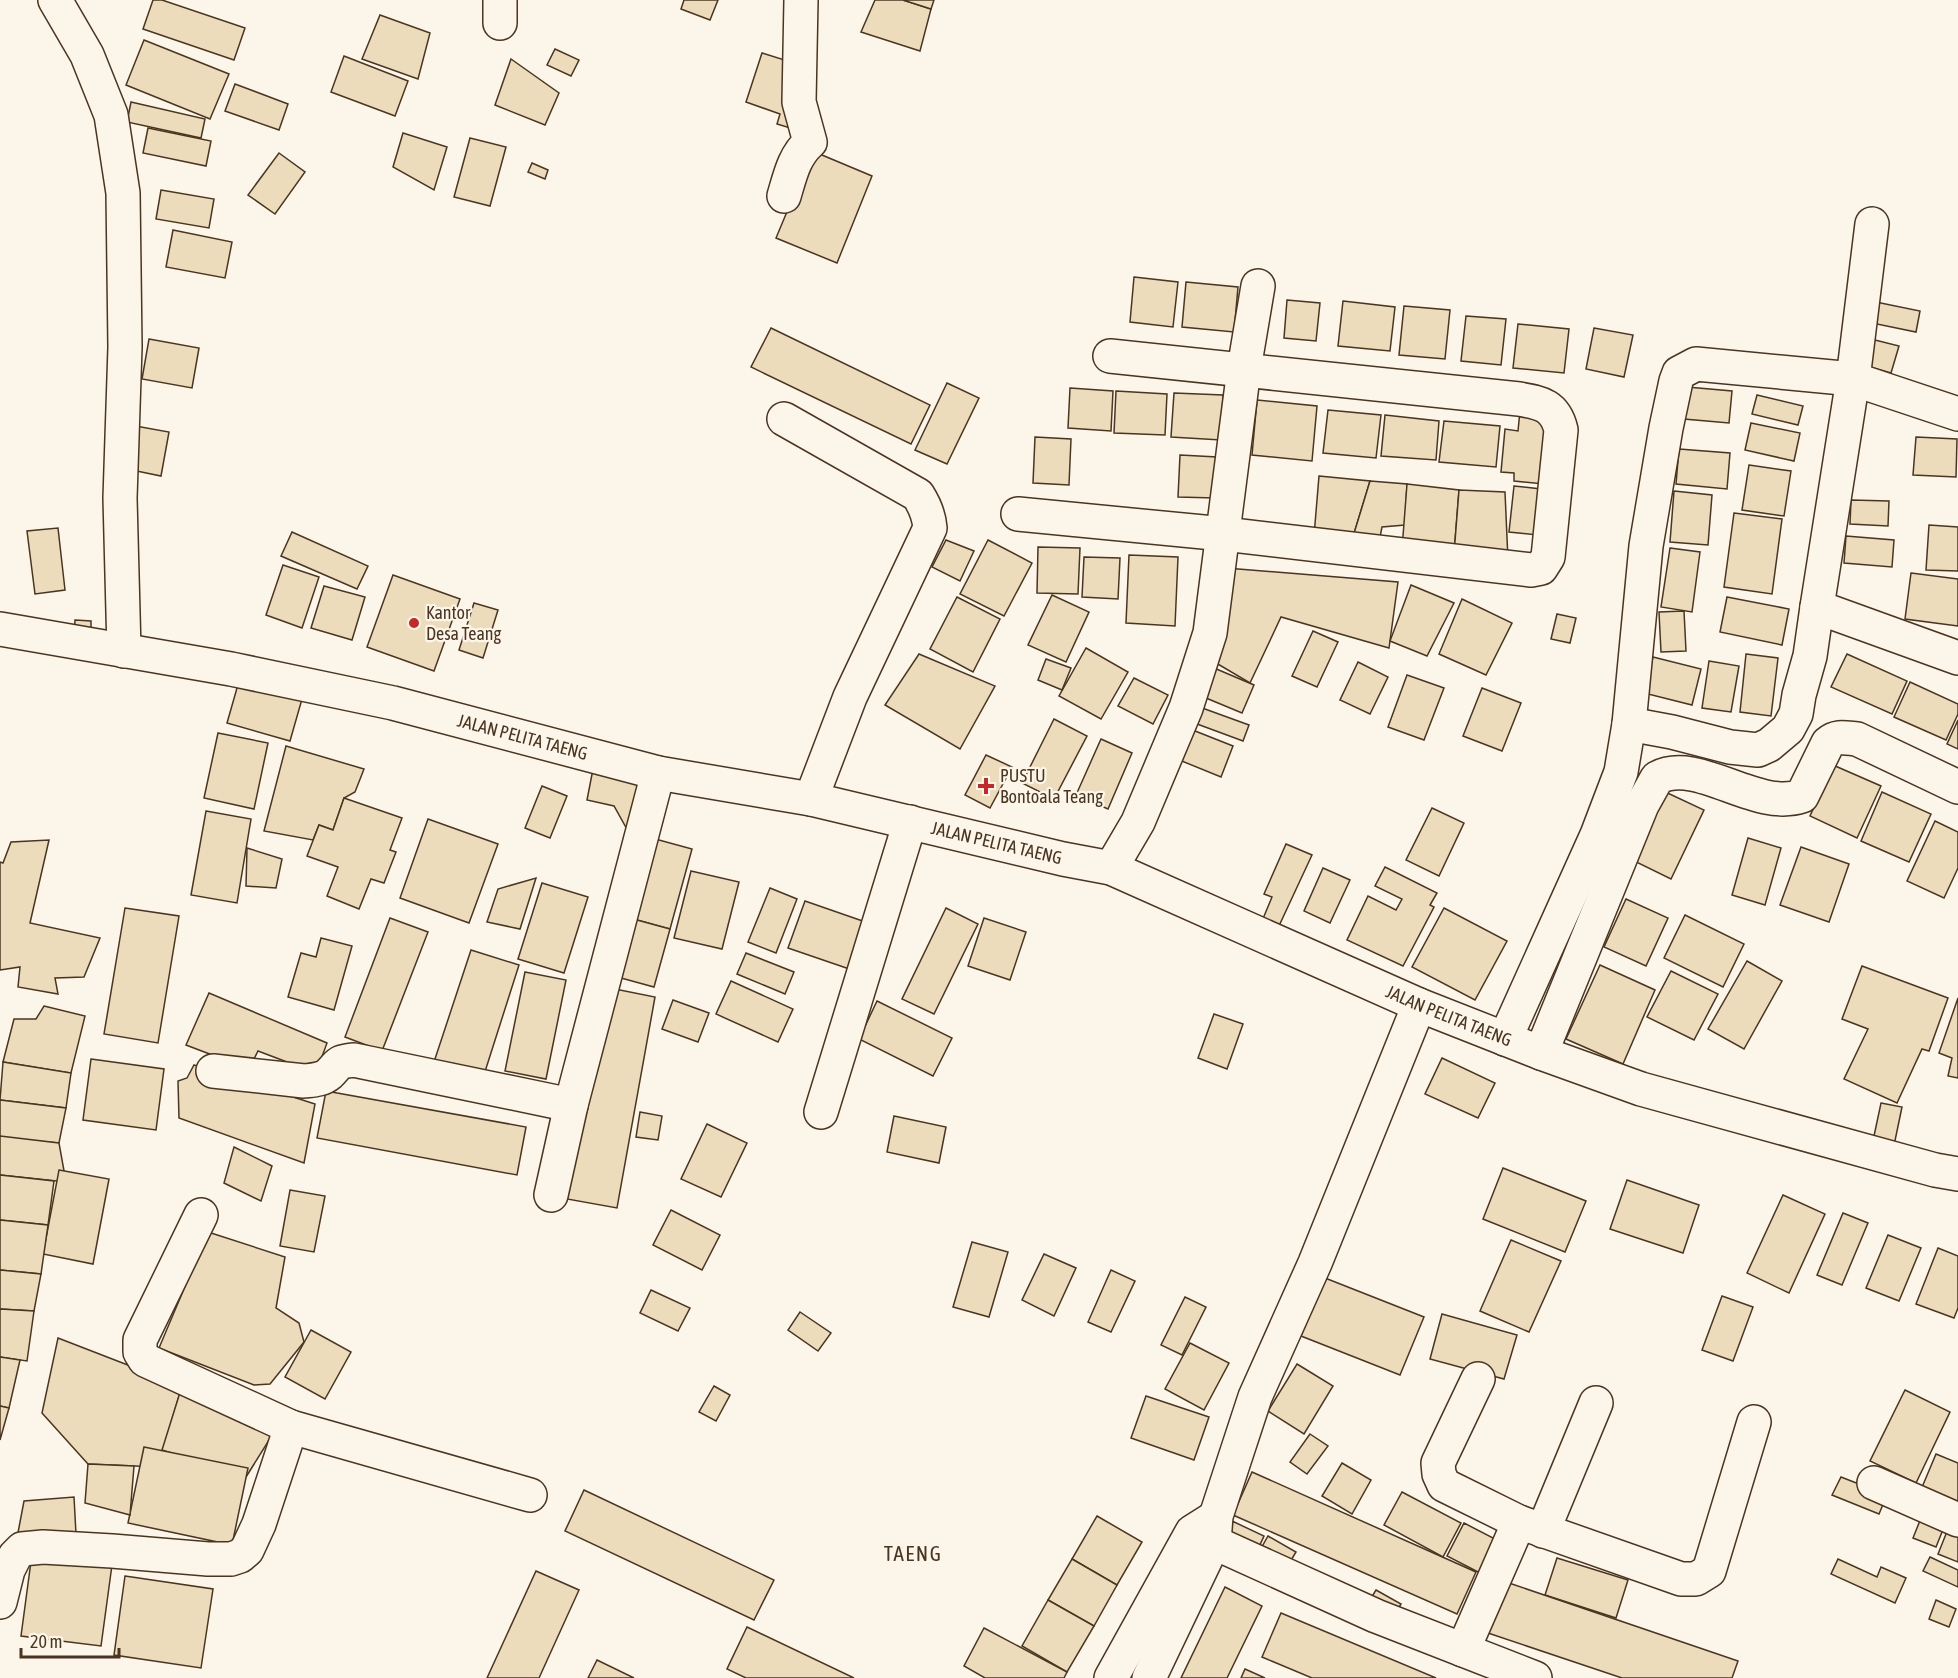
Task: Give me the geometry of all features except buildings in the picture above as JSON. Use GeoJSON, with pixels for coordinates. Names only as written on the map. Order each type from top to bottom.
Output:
{"type":"FeatureCollection","features":[{"type":"Feature","properties":{"kind":"street"},"geometry":{"type":"LineString","coordinates":[[55,0],[87,55],[111,116],[123,193],[125,347],[120,498],[124,651]]}},
{"type":"Feature","properties":{"kind":"street"},"geometry":{"type":"LineString","coordinates":[[783,196],[793,165],[802,149],[810,142],[799,102],[801,0]]}},
{"type":"Feature","properties":{"kind":"street"},"geometry":{"type":"LineString","coordinates":[[1629,724],[1730,747],[1758,750],[1769,745],[1788,729],[1796,714],[1810,657],[1852,379],[1872,224]]}},
{"type":"Feature","properties":{"kind":"street"},"geometry":{"type":"LineString","coordinates":[[1112,868],[1138,822],[1186,708],[1210,633],[1244,369],[1258,286]]}},
{"type":"Feature","properties":{"kind":"street"},"geometry":{"type":"LineString","coordinates":[[1017,514],[1224,534],[1531,570],[1541,568],[1548,557],[1551,549],[1561,430],[1558,418],[1545,405],[1519,399],[1110,356]]}},
{"type":"Feature","properties":{"kind":"street"},"geometry":{"type":"LineString","coordinates":[[1504,1039],[1597,835],[1621,772],[1629,724],[1646,546],[1666,429],[1679,373],[1696,363],[1852,379],[1958,414]]}},
{"type":"Feature","properties":{"kind":"street"},"geometry":{"type":"LineString","coordinates":[[784,419],[918,495],[930,518],[930,528],[850,697],[811,800]]}},
{"type":"Feature","properties":{"kind":"street"},"geometry":{"type":"LineString","coordinates":[[1817,607],[1958,658]]}},
{"type":"Feature","properties":{"kind":"street","name":"JALAN PELITA TAENG"},"geometry":{"type":"LineString","coordinates":[[0,629],[231,669],[393,703],[658,773],[811,800],[1063,859],[1112,868],[1419,1005],[1541,1053],[1641,1089],[1935,1170],[1958,1174]]}},
{"type":"Feature","properties":{"kind":"street"},"geometry":{"type":"LineString","coordinates":[[1541,1053],[1642,805],[1657,778],[1672,772],[1689,774],[1776,800],[1794,799],[1802,796],[1828,743],[1833,738],[1841,737],[1857,739],[1958,787]]}},
{"type":"Feature","properties":{"kind":"street"},"geometry":{"type":"LineString","coordinates":[[551,1195],[571,1105],[658,773]]}},
{"type":"Feature","properties":{"kind":"street"},"geometry":{"type":"LineString","coordinates":[[821,1112],[910,822]]}},
{"type":"Feature","properties":{"kind":"street"},"geometry":{"type":"LineString","coordinates":[[1149,1678],[1207,1530],[1255,1397],[1315,1263],[1419,1005]]}},
{"type":"Feature","properties":{"kind":"street"},"geometry":{"type":"LineString","coordinates":[[213,1071],[304,1081],[317,1080],[328,1075],[333,1066],[354,1060],[571,1105]]}},
{"type":"Feature","properties":{"kind":"street"},"geometry":{"type":"LineString","coordinates":[[201,1215],[140,1340],[140,1352],[145,1360],[291,1426],[530,1495]]}},
{"type":"Feature","properties":{"kind":"street"},"geometry":{"type":"LineString","coordinates":[[1478,1379],[1438,1463],[1439,1474],[1444,1485],[1531,1526],[1681,1579],[1696,1579],[1709,1571],[1754,1422]]}},
{"type":"Feature","properties":{"kind":"street"},"geometry":{"type":"LineString","coordinates":[[1463,1650],[1596,1403]]}},
{"type":"Feature","properties":{"kind":"street"},"geometry":{"type":"LineString","coordinates":[[0,1602],[8,1570],[15,1556],[22,1550],[44,1547],[208,1559],[231,1559],[240,1556],[247,1550],[259,1524],[291,1426]]}},
{"type":"Feature","properties":{"kind":"street"},"geometry":{"type":"LineString","coordinates":[[1874,1483],[1958,1520]]}},
{"type":"Feature","properties":{"kind":"street"},"geometry":{"type":"LineString","coordinates":[[1207,1530],[1376,1616],[1535,1678]]}},
{"type":"Feature","properties":{"kind":"street"},"geometry":{"type":"LineString","coordinates":[[1111,1678],[1207,1530]]}},
{"type":"Feature","properties":{"kind":"place","name":"Kantor Desa Teang"},"geometry":{"type":"Point","coordinates":[414,623]}},
{"type":"Feature","properties":{"kind":"place","name":"PUSTU Bontoala Teang"},"geometry":{"type":"Point","coordinates":[986,786]}},
{"type":"Feature","properties":{"kind":"district","name":"TAENG"},"geometry":{"type":"Point","coordinates":[913,1554]}}]}
